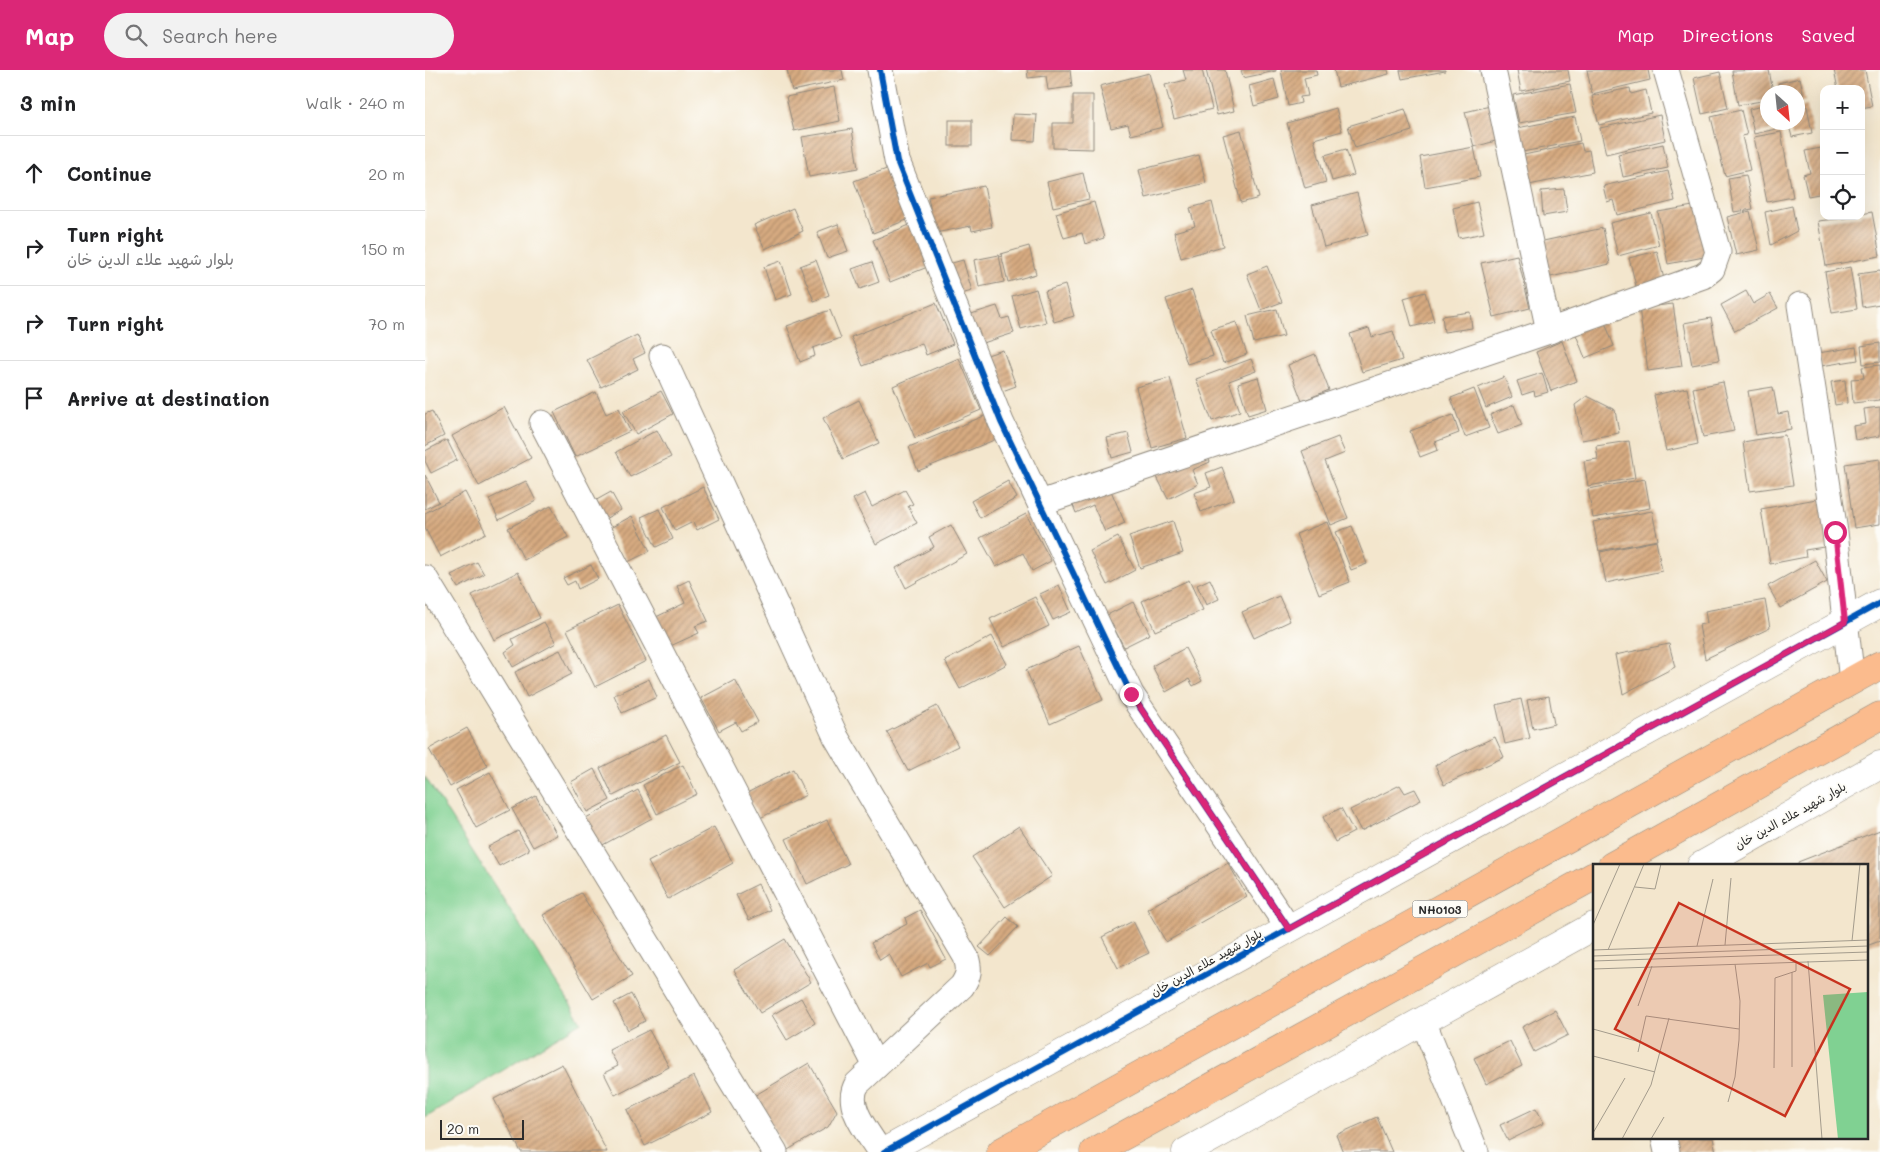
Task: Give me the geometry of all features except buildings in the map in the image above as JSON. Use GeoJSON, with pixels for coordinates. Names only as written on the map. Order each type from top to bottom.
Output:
{"type":"FeatureCollection","features":[{"type":"Feature","properties":{"kind":"highway","name":"NH0103"},"geometry":{"type":"LineString","coordinates":[[1001,1152],[1880,665]]}},
{"type":"Feature","properties":{"kind":"highway"},"geometry":{"type":"LineString","coordinates":[[1616,864],[1880,716]]}},
{"type":"Feature","properties":{"kind":"highway"},"geometry":{"type":"LineString","coordinates":[[1094,1152],[1593,877]]}},
{"type":"Feature","properties":{"kind":"street"},"geometry":{"type":"LineString","coordinates":[[880,70],[897,161],[1001,422],[1131,694],[1289,929]]}},
{"type":"Feature","properties":{"kind":"street"},"geometry":{"type":"LineString","coordinates":[[1493,70],[1549,331]]}},
{"type":"Feature","properties":{"kind":"street"},"geometry":{"type":"LineString","coordinates":[[1040,503],[1690,282],[1712,269],[1716,261],[1717,252],[1666,70]]}},
{"type":"Feature","properties":{"kind":"street"},"geometry":{"type":"LineString","coordinates":[[1799,305],[1835,532],[1851,681]]}},
{"type":"Feature","properties":{"kind":"street"},"geometry":{"type":"LineString","coordinates":[[662,356],[836,737],[966,957],[969,969],[968,976],[962,986],[875,1066],[857,1084],[852,1092],[852,1105],[882,1152]]}},
{"type":"Feature","properties":{"kind":"street"},"geometry":{"type":"LineString","coordinates":[[542,423],[875,1066]]}},
{"type":"Feature","properties":{"kind":"street"},"geometry":{"type":"LineString","coordinates":[[425,578],[775,1152]]}},
{"type":"Feature","properties":{"kind":"street","name":"بلوار شهید علاء الدین خان"},"geometry":{"type":"LineString","coordinates":[[882,1152],[1880,603]]}},
{"type":"Feature","properties":{"kind":"street","name":"بلوار شهید علاء الدین خان"},"geometry":{"type":"LineString","coordinates":[[1705,864],[1880,765]]}},
{"type":"Feature","properties":{"kind":"street"},"geometry":{"type":"LineString","coordinates":[[1186,1152],[1593,927]]}},
{"type":"Feature","properties":{"kind":"street"},"geometry":{"type":"LineString","coordinates":[[1423,1021],[1476,1152]]}},
{"type":"Feature","properties":{"kind":"green space"},"geometry":{"type":"Polygon","coordinates":[[[425,777],[582,1022],[425,1118],[425,777]]]}},
{"type":"Feature","properties":{"kind":"cycle path"},"geometry":{"type":"LineString","coordinates":[[880,70],[897,161],[1001,422],[1131,694],[1289,929]]}},
{"type":"Feature","properties":{"kind":"cycle path"},"geometry":{"type":"LineString","coordinates":[[884,1152],[1880,603]]}},
{"type":"Feature","properties":{"kind":"route"},"geometry":{"type":"LineString","coordinates":[[1131,694],[1289,929],[1845,622],[1835,532]]}}]}
